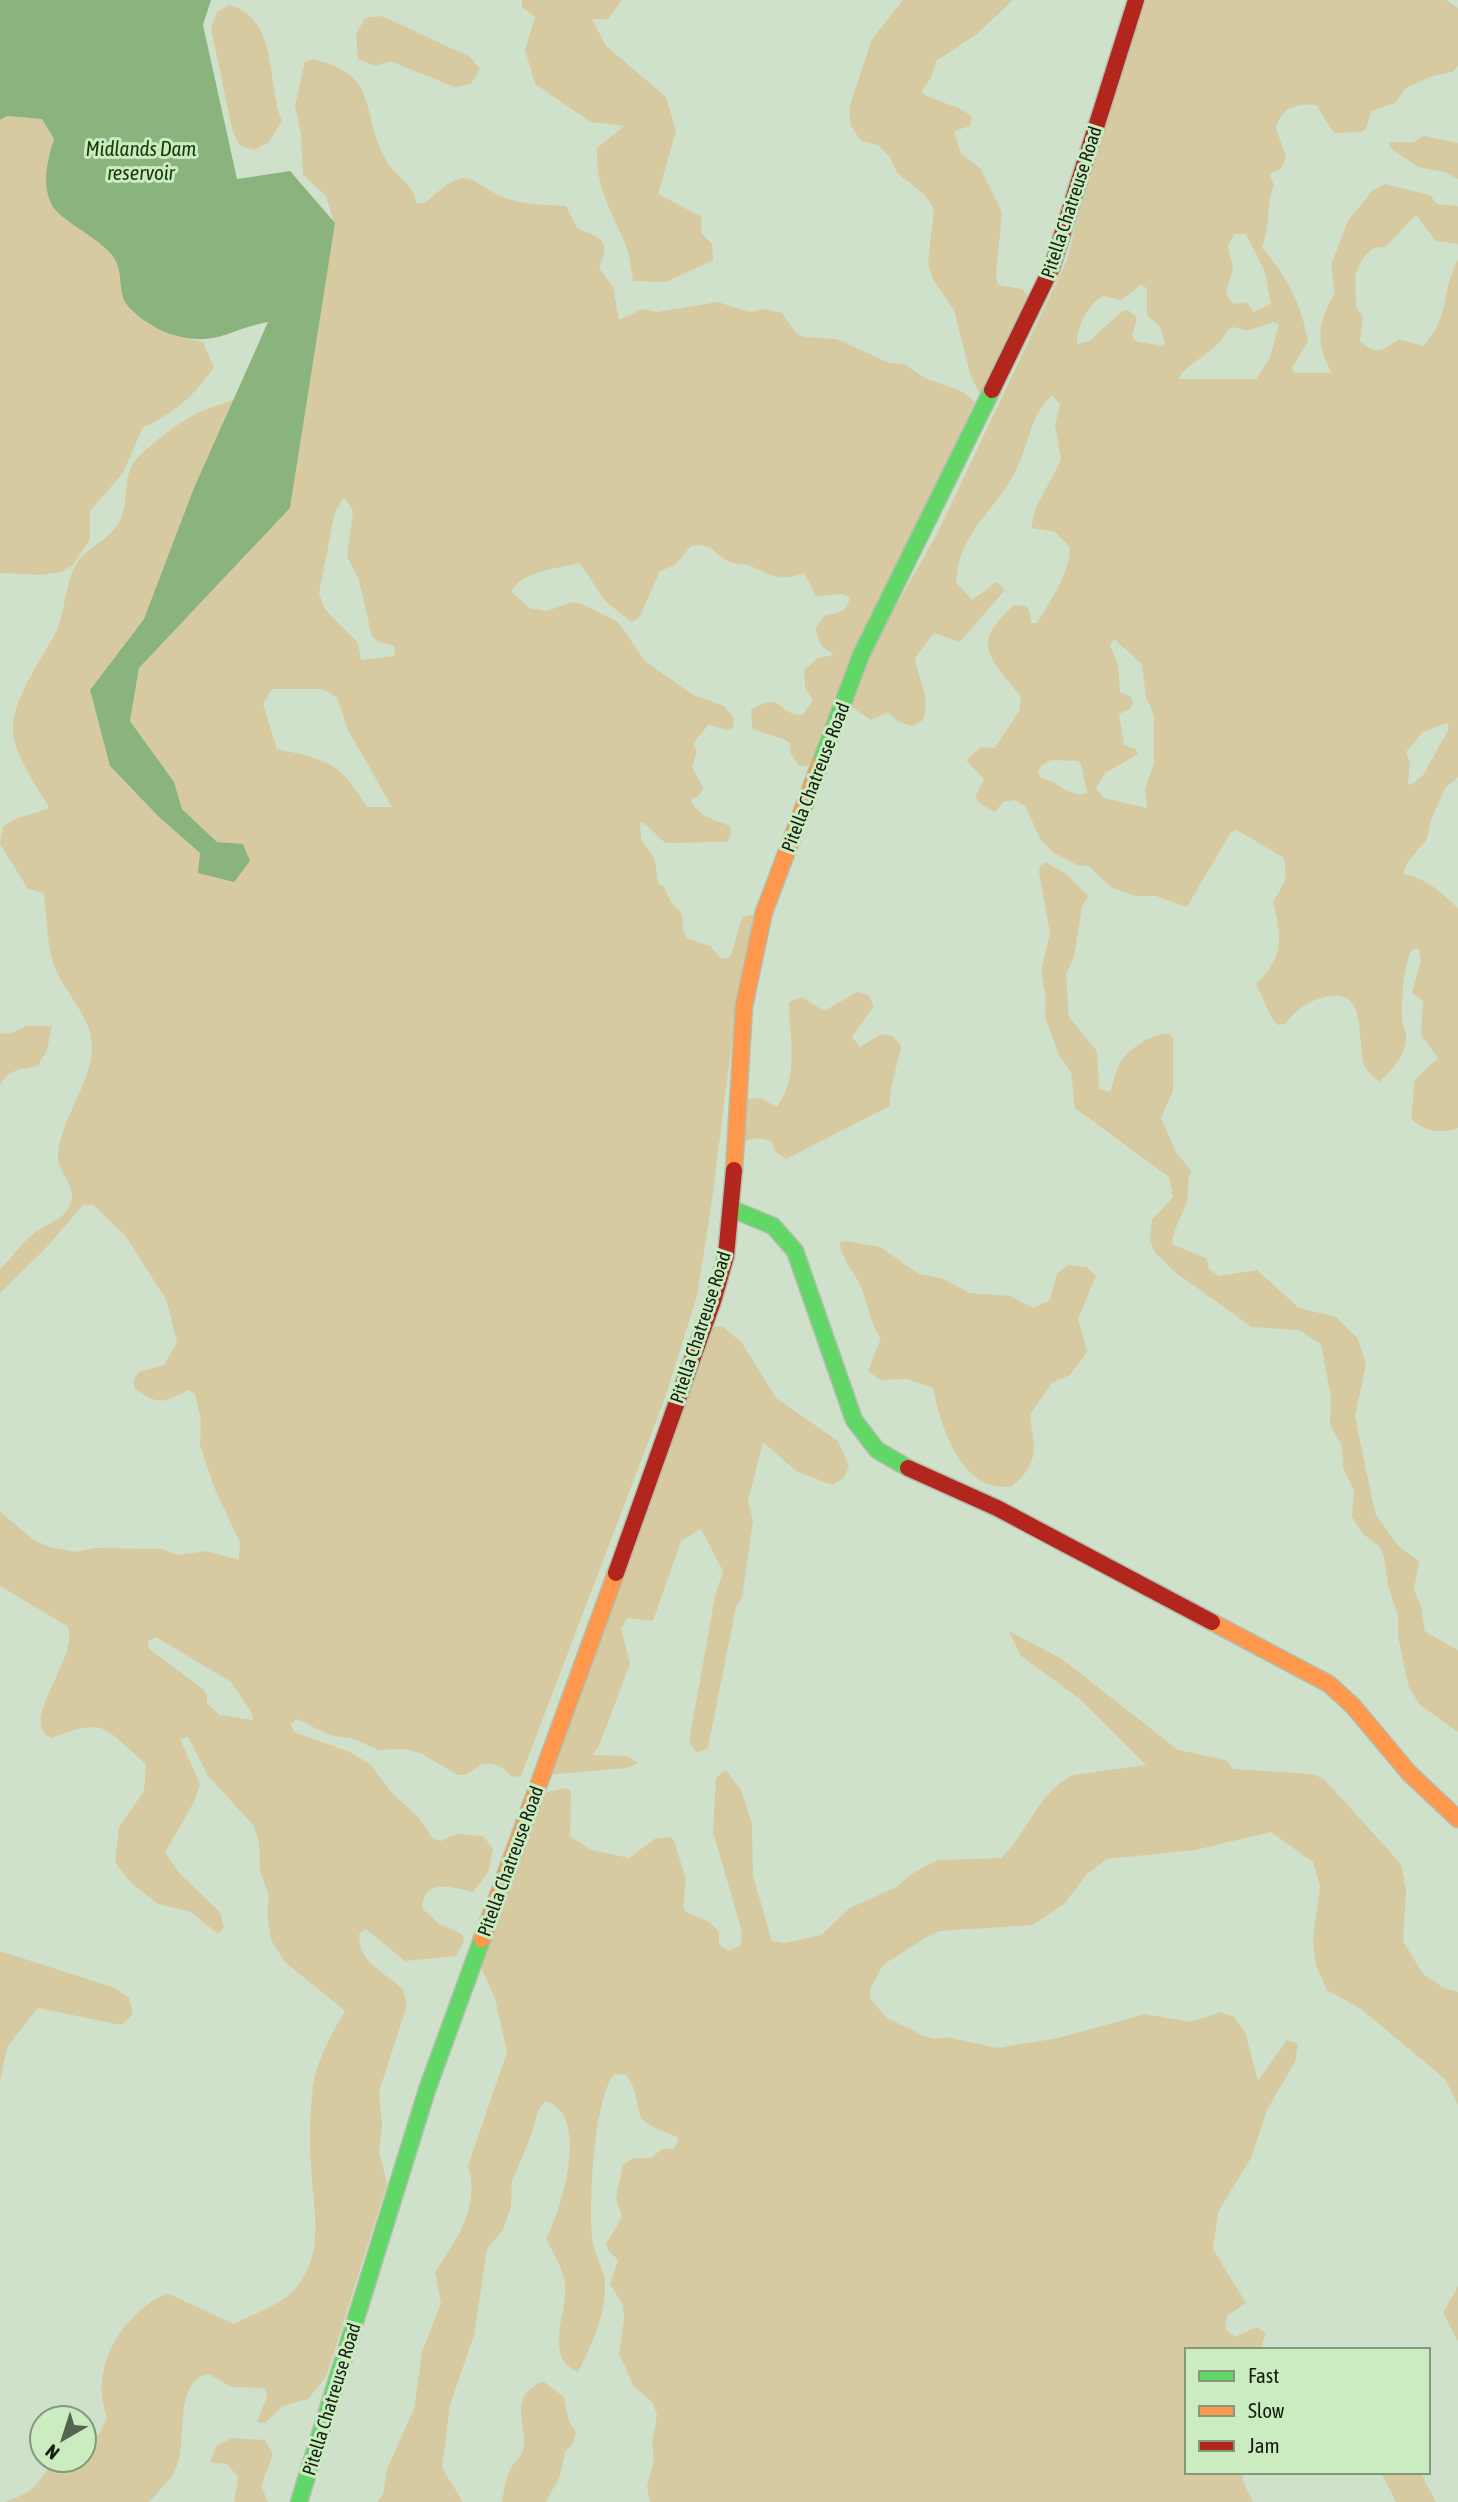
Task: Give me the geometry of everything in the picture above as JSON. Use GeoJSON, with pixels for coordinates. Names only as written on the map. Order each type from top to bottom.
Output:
{"type":"FeatureCollection","features":[{"type":"Feature","properties":{"kind":"main road","name":"Pitella Chatreuse Road"},"geometry":{"type":"LineString","coordinates":[[299,2502],[427,2090],[630,1537],[713,1301],[726,1256],[732,1209],[744,1006],[764,912],[861,655],[1052,267],[1136,0]]}},
{"type":"Feature","properties":{"kind":"main road"},"geometry":{"type":"LineString","coordinates":[[732,1209],[773,1226],[795,1251],[806,1276],[851,1413],[863,1435],[876,1450],[890,1460],[997,1508],[1319,1678],[1346,1698],[1409,1773],[1458,1819]]}},
{"type":"Feature","properties":{"kind":"shaded area"},"geometry":{"type":"Polygon","coordinates":[[[522,0],[622,0],[608,19],[592,19],[606,46],[666,97],[676,131],[658,194],[702,217],[701,233],[712,244],[713,260],[666,282],[633,281],[628,252],[601,186],[597,162],[597,148],[624,126],[591,122],[535,84],[525,50],[535,17],[522,7],[522,0]]]}},
{"type":"Feature","properties":{"kind":"shaded area"},"geometry":{"type":"Polygon","coordinates":[[[903,0],[1013,0],[978,33],[936,61],[931,78],[921,92],[972,117],[970,126],[954,131],[961,154],[980,168],[1002,212],[996,276],[998,285],[1022,289],[1029,297],[985,392],[979,392],[971,377],[954,310],[934,281],[928,264],[934,209],[925,195],[897,173],[890,157],[878,145],[861,141],[851,126],[849,108],[872,39],[903,0]]]}},
{"type":"Feature","properties":{"kind":"shaded area"},"geometry":{"type":"Polygon","coordinates":[[[1141,0],[1446,0],[1458,8],[1458,66],[1452,72],[1432,76],[1406,88],[1395,103],[1371,111],[1366,129],[1360,132],[1334,133],[1316,105],[1297,106],[1282,115],[1276,128],[1286,157],[1281,169],[1269,174],[1274,185],[1262,247],[1292,291],[1305,327],[1308,341],[1292,368],[1294,373],[1332,373],[1323,352],[1320,333],[1335,293],[1331,265],[1348,221],[1373,190],[1385,184],[1430,195],[1437,204],[1458,206],[1458,244],[1436,241],[1416,215],[1385,247],[1373,248],[1363,258],[1355,275],[1356,306],[1363,318],[1360,341],[1375,350],[1383,349],[1399,339],[1423,346],[1438,325],[1458,260],[1458,777],[1445,788],[1431,820],[1427,839],[1407,863],[1403,874],[1426,882],[1458,908],[1458,1128],[1433,1131],[1411,1119],[1415,1079],[1438,1058],[1421,1035],[1423,1001],[1412,993],[1421,961],[1419,949],[1412,949],[1404,975],[1404,1050],[1394,1067],[1379,1082],[1364,1065],[1358,1018],[1349,999],[1339,996],[1312,1001],[1285,1024],[1278,1025],[1256,984],[1276,956],[1279,936],[1273,902],[1286,879],[1284,858],[1237,830],[1231,832],[1187,907],[1156,896],[1136,896],[1112,888],[1088,866],[1077,865],[1054,853],[1040,839],[1026,807],[1015,800],[1003,802],[995,812],[979,803],[975,797],[984,779],[966,760],[981,747],[995,748],[1019,711],[1021,697],[993,661],[988,642],[991,631],[1014,605],[1026,606],[1030,611],[1031,623],[1037,623],[1058,587],[1069,557],[1070,547],[1055,532],[1031,528],[1036,508],[1061,460],[1055,425],[1060,405],[1052,395],[1039,411],[1009,483],[971,534],[959,564],[956,582],[972,600],[997,582],[1005,590],[960,642],[934,633],[915,658],[926,702],[923,720],[912,726],[899,722],[888,712],[871,720],[850,706],[867,656],[937,534],[1067,260],[1098,136],[1141,0]],[[1235,234],[1228,245],[1233,269],[1226,293],[1233,304],[1247,302],[1254,312],[1271,304],[1265,272],[1246,234],[1235,234]],[[1142,284],[1121,300],[1103,296],[1092,305],[1084,317],[1077,344],[1089,341],[1123,311],[1128,310],[1137,318],[1132,336],[1136,341],[1160,346],[1165,343],[1161,328],[1147,315],[1147,289],[1142,284]],[[1273,322],[1247,331],[1233,327],[1178,379],[1256,379],[1270,358],[1279,324],[1273,322]],[[1114,639],[1110,645],[1118,665],[1120,692],[1131,697],[1133,703],[1130,709],[1119,714],[1124,745],[1136,749],[1138,754],[1105,773],[1096,789],[1104,798],[1147,808],[1145,789],[1154,763],[1154,716],[1146,697],[1142,664],[1114,639]],[[1447,723],[1423,732],[1406,752],[1410,764],[1408,783],[1411,785],[1424,774],[1449,728],[1447,723]],[[1051,760],[1041,766],[1038,773],[1041,778],[1069,791],[1087,793],[1078,761],[1051,760]]]}},
{"type":"Feature","properties":{"kind":"shaded area"},"geometry":{"type":"Polygon","coordinates":[[[229,5],[245,12],[256,23],[264,37],[282,121],[269,142],[254,150],[239,145],[232,129],[211,28],[217,12],[229,5]]]}},
{"type":"Feature","properties":{"kind":"shaded area"},"geometry":{"type":"Polygon","coordinates":[[[382,16],[470,57],[480,69],[471,84],[455,87],[390,61],[375,66],[358,59],[356,34],[365,18],[382,16]]]}},
{"type":"Feature","properties":{"kind":"shaded area"},"geometry":{"type":"Polygon","coordinates":[[[313,59],[335,66],[350,75],[359,86],[386,160],[408,185],[416,203],[425,203],[454,181],[463,178],[516,201],[566,206],[577,228],[599,238],[604,246],[599,268],[613,287],[619,320],[642,309],[657,312],[718,302],[749,312],[765,309],[782,313],[796,333],[804,337],[837,339],[889,363],[904,364],[925,378],[963,392],[975,402],[875,611],[817,752],[808,766],[799,766],[790,752],[791,744],[787,741],[752,728],[751,710],[762,704],[775,702],[793,714],[802,715],[813,701],[805,687],[804,670],[818,658],[834,655],[821,645],[815,629],[825,615],[844,609],[850,597],[842,594],[816,596],[804,573],[787,578],[774,576],[747,565],[730,562],[709,548],[698,545],[691,546],[675,565],[660,571],[639,618],[631,622],[605,601],[580,563],[532,575],[523,579],[511,592],[530,608],[547,611],[572,602],[580,603],[618,622],[645,661],[693,695],[724,706],[734,719],[733,728],[725,730],[709,724],[693,744],[697,751],[692,767],[703,788],[699,796],[691,799],[693,805],[712,819],[730,826],[731,834],[727,842],[666,843],[640,822],[641,839],[655,860],[658,883],[664,887],[671,902],[682,914],[683,930],[687,938],[710,946],[721,958],[729,958],[744,916],[756,914],[737,1002],[697,1296],[665,1398],[521,1776],[513,1777],[500,1766],[491,1764],[482,1764],[467,1774],[458,1775],[420,1753],[404,1749],[378,1750],[354,1739],[329,1735],[297,1719],[291,1724],[294,1732],[350,1752],[371,1765],[390,1791],[419,1818],[433,1839],[441,1841],[457,1834],[483,1836],[493,1849],[488,1873],[473,1892],[440,1886],[433,1888],[424,1898],[422,1908],[439,1924],[462,1934],[464,1942],[456,1956],[405,1961],[366,1929],[359,1934],[361,1950],[370,1963],[403,1989],[407,2005],[379,2092],[382,2126],[379,2151],[387,2184],[326,2377],[308,2399],[283,2406],[265,2423],[257,2422],[267,2396],[265,2388],[231,2387],[209,2374],[200,2376],[192,2385],[184,2406],[176,2468],[149,2502],[5,2502],[32,2489],[45,2474],[98,2474],[98,2435],[107,2417],[102,2398],[106,2362],[123,2329],[151,2302],[167,2293],[234,2324],[285,2298],[302,2279],[310,2264],[315,2232],[310,2157],[313,2084],[324,2051],[345,2011],[285,1962],[271,1940],[267,1914],[269,1896],[260,1871],[259,1843],[254,1826],[208,1776],[188,1737],[180,1739],[200,1784],[195,1800],[165,1852],[179,1873],[220,1912],[224,1928],[218,1934],[191,1912],[158,1904],[130,1882],[115,1862],[119,1827],[144,1791],[146,1764],[104,1729],[84,1728],[51,1738],[42,1730],[41,1718],[45,1703],[66,1654],[69,1639],[67,1626],[0,1586],[0,1512],[34,1540],[50,1547],[76,1552],[95,1548],[162,1549],[177,1555],[207,1551],[239,1560],[240,1543],[214,1487],[200,1445],[201,1420],[195,1394],[188,1390],[160,1401],[134,1388],[134,1379],[139,1372],[164,1365],[177,1342],[166,1299],[124,1234],[93,1205],[83,1205],[45,1249],[0,1293],[0,1269],[29,1238],[58,1219],[70,1205],[72,1192],[58,1156],[65,1126],[89,1068],[91,1038],[86,1021],[52,959],[44,893],[28,889],[0,844],[3,827],[20,817],[49,808],[18,751],[13,731],[14,719],[22,694],[59,626],[72,572],[85,553],[112,532],[121,519],[129,473],[138,457],[182,422],[202,411],[233,400],[144,619],[90,690],[110,766],[159,817],[200,853],[243,844],[217,842],[182,809],[174,782],[130,721],[139,668],[290,508],[334,224],[326,196],[303,175],[301,133],[295,106],[305,62],[313,59]],[[344,497],[335,512],[319,593],[324,608],[358,643],[361,660],[394,656],[395,646],[379,642],[372,637],[359,580],[347,557],[353,511],[344,497]],[[272,689],[263,704],[277,749],[308,756],[330,765],[348,780],[367,807],[392,807],[348,730],[337,697],[322,689],[272,689]],[[156,1637],[148,1641],[149,1649],[203,1689],[207,1695],[207,1704],[220,1715],[253,1720],[252,1713],[231,1682],[156,1637]]]}},
{"type":"Feature","properties":{"kind":"shaded area"},"geometry":{"type":"Polygon","coordinates":[[[7,116],[42,119],[54,139],[48,160],[54,209],[92,234],[110,250],[121,272],[122,297],[166,333],[203,342],[214,367],[183,403],[143,427],[123,473],[90,511],[90,540],[72,566],[60,572],[41,575],[0,573],[0,120],[7,116]]]}},
{"type":"Feature","properties":{"kind":"shaded area"},"geometry":{"type":"Polygon","coordinates":[[[1424,136],[1458,143],[1458,179],[1444,172],[1418,167],[1390,148],[1389,142],[1413,142],[1424,136]]]}},
{"type":"Feature","properties":{"kind":"shaded area"},"geometry":{"type":"Polygon","coordinates":[[[1045,862],[1066,874],[1088,896],[1082,907],[1074,957],[1066,974],[1069,1017],[1097,1051],[1099,1089],[1110,1092],[1120,1063],[1137,1045],[1157,1035],[1170,1034],[1173,1039],[1173,1091],[1161,1118],[1176,1152],[1191,1171],[1187,1201],[1172,1244],[1207,1259],[1209,1269],[1219,1276],[1257,1270],[1299,1308],[1336,1317],[1358,1339],[1366,1364],[1355,1416],[1375,1513],[1398,1546],[1419,1561],[1414,1590],[1421,1606],[1425,1632],[1458,1650],[1458,1732],[1420,1705],[1409,1688],[1398,1636],[1398,1616],[1388,1585],[1384,1557],[1379,1546],[1363,1534],[1352,1517],[1354,1491],[1343,1467],[1342,1447],[1330,1424],[1331,1397],[1321,1344],[1299,1330],[1252,1327],[1172,1270],[1154,1251],[1150,1239],[1152,1220],[1173,1197],[1169,1177],[1075,1108],[1071,1072],[1059,1055],[1045,1017],[1046,998],[1041,972],[1050,933],[1039,872],[1040,866],[1045,862]]]}},
{"type":"Feature","properties":{"kind":"shaded area"},"geometry":{"type":"Polygon","coordinates":[[[857,992],[868,995],[874,1006],[852,1037],[860,1047],[881,1034],[893,1036],[901,1046],[892,1082],[890,1106],[786,1159],[776,1152],[771,1141],[758,1138],[744,1141],[741,1117],[748,1099],[760,1098],[777,1107],[789,1082],[792,1056],[789,1002],[802,997],[824,1011],[857,992]]]}},
{"type":"Feature","properties":{"kind":"shaded area"},"geometry":{"type":"Polygon","coordinates":[[[26,1026],[52,1026],[47,1050],[38,1066],[11,1073],[0,1085],[0,1033],[9,1034],[26,1026]]]}},
{"type":"Feature","properties":{"kind":"shaded area"},"geometry":{"type":"Polygon","coordinates":[[[845,1241],[880,1247],[919,1274],[941,1278],[970,1293],[1010,1296],[1033,1308],[1050,1300],[1057,1274],[1068,1265],[1087,1267],[1096,1276],[1078,1319],[1087,1352],[1070,1375],[1052,1383],[1030,1415],[1034,1446],[1031,1462],[1012,1486],[994,1486],[979,1480],[967,1469],[948,1438],[933,1388],[907,1379],[880,1380],[868,1371],[881,1338],[862,1289],[841,1251],[839,1243],[845,1241]]]}},
{"type":"Feature","properties":{"kind":"shaded area"},"geometry":{"type":"Polygon","coordinates":[[[722,1326],[742,1343],[776,1398],[838,1441],[849,1466],[844,1478],[832,1485],[796,1471],[763,1442],[748,1501],[753,1521],[742,1597],[736,1607],[708,1748],[697,1753],[689,1742],[715,1596],[723,1571],[701,1529],[681,1541],[653,1621],[628,1618],[621,1628],[630,1664],[599,1746],[592,1755],[627,1756],[638,1763],[627,1768],[546,1775],[708,1327],[722,1326]]]}},
{"type":"Feature","properties":{"kind":"shaded area"},"geometry":{"type":"Polygon","coordinates":[[[1009,1631],[1062,1659],[1178,1750],[1226,1760],[1233,1769],[1312,1774],[1324,1779],[1401,1864],[1406,1890],[1403,1941],[1423,1974],[1444,1988],[1458,1992],[1458,2105],[1445,2079],[1361,2009],[1327,1990],[1316,1966],[1313,1940],[1320,1886],[1313,1862],[1271,1832],[1195,1850],[1107,1859],[1087,1874],[1065,1903],[1033,1925],[939,1931],[883,1965],[871,1987],[870,1999],[887,2018],[922,2035],[933,2039],[946,2037],[997,2048],[1058,2038],[1145,2014],[1191,2022],[1221,2012],[1234,2017],[1245,2032],[1258,2081],[1287,2040],[1298,2044],[1295,2062],[1267,2110],[1251,2158],[1218,2212],[1213,2249],[1246,2303],[1227,2316],[1225,2329],[1235,2337],[1257,2327],[1266,2333],[1261,2348],[1185,2348],[1185,2474],[1243,2474],[1243,2481],[1253,2502],[650,2502],[647,2487],[654,2461],[652,2442],[657,2415],[653,2403],[633,2385],[619,2353],[624,2319],[623,2305],[610,2284],[618,2260],[606,2244],[622,2217],[616,2198],[623,2165],[633,2158],[651,2158],[662,2149],[674,2149],[679,2138],[644,2121],[626,2075],[614,2074],[601,2106],[591,2201],[592,2238],[605,2279],[605,2296],[597,2330],[578,2372],[567,2365],[561,2356],[559,2333],[565,2284],[560,2266],[546,2239],[565,2185],[570,2142],[567,2123],[559,2109],[545,2101],[538,2111],[531,2136],[512,2181],[511,2206],[503,2230],[487,2249],[474,2335],[450,2405],[442,2468],[463,2502],[377,2502],[383,2495],[387,2469],[414,2409],[422,2352],[441,2303],[435,2272],[458,2236],[469,2209],[471,2181],[468,2166],[507,2052],[495,1998],[481,1968],[536,1794],[567,1788],[571,1792],[570,1836],[591,1850],[629,1858],[656,1838],[669,1837],[674,1840],[686,1880],[683,1907],[686,1912],[709,1922],[719,1932],[719,1944],[729,1951],[741,1945],[742,1932],[713,1832],[716,1778],[726,1770],[741,1790],[752,1824],[753,1876],[772,1941],[784,1943],[821,1935],[850,1908],[896,1887],[913,1873],[938,1860],[1001,1858],[1050,1792],[1073,1775],[1146,1765],[1081,1700],[1020,1655],[1009,1631]]]}},
{"type":"Feature","properties":{"kind":"shaded area"},"geometry":{"type":"Polygon","coordinates":[[[0,1951],[115,1988],[129,1998],[133,2014],[121,2025],[38,2008],[7,2047],[0,2081],[0,1951]]]}},
{"type":"Feature","properties":{"kind":"shaded area"},"geometry":{"type":"Polygon","coordinates":[[[1458,2286],[1458,2341],[1443,2313],[1458,2286]]]}},
{"type":"Feature","properties":{"kind":"shaded area"},"geometry":{"type":"Polygon","coordinates":[[[543,2381],[564,2397],[569,2421],[576,2432],[573,2443],[565,2452],[560,2476],[546,2502],[502,2502],[508,2474],[524,2447],[522,2402],[532,2387],[543,2381]]]}},
{"type":"Feature","properties":{"kind":"shaded area"},"geometry":{"type":"Polygon","coordinates":[[[232,2438],[265,2440],[273,2454],[261,2486],[268,2502],[234,2502],[238,2477],[227,2464],[210,2462],[217,2445],[232,2438]]]}},
{"type":"Feature","properties":{"kind":"shaded area"},"geometry":{"type":"Polygon","coordinates":[[[1382,2474],[1421,2474],[1436,2502],[1396,2502],[1382,2474]]]}},
{"type":"Feature","properties":{"kind":"water","name":"Midlands Dam reservoir"},"geometry":{"type":"Polygon","coordinates":[[[0,0],[211,0],[203,25],[237,179],[290,171],[335,223],[290,508],[139,668],[130,721],[174,782],[182,809],[217,842],[243,844],[250,861],[234,882],[198,873],[200,853],[159,817],[110,766],[90,690],[144,619],[194,488],[268,322],[210,338],[186,338],[156,328],[128,306],[122,294],[119,268],[115,259],[57,212],[49,199],[47,165],[54,139],[42,119],[7,116],[0,120],[0,0]]]}},
{"type":"Feature","properties":{"kind":"traffic: fast"},"geometry":{"type":"LineString","coordinates":[[820,764],[861,655],[992,390]]}},
{"type":"Feature","properties":{"kind":"traffic: fast"},"geometry":{"type":"LineString","coordinates":[[732,1209],[773,1226],[795,1251],[854,1420],[877,1450],[908,1468]]}},
{"type":"Feature","properties":{"kind":"traffic: fast"},"geometry":{"type":"LineString","coordinates":[[299,2502],[427,2090],[482,1939]]}},
{"type":"Feature","properties":{"kind":"traffic: slow"},"geometry":{"type":"LineString","coordinates":[[734,1170],[744,1006],[764,912],[820,764]]}},
{"type":"Feature","properties":{"kind":"traffic: slow"},"geometry":{"type":"LineString","coordinates":[[482,1939],[616,1573]]}},
{"type":"Feature","properties":{"kind":"traffic: slow"},"geometry":{"type":"LineString","coordinates":[[1212,1622],[1329,1684],[1353,1706],[1409,1773],[1458,1819]]}},
{"type":"Feature","properties":{"kind":"traffic: jam"},"geometry":{"type":"LineString","coordinates":[[992,390],[1052,267],[1136,0]]}},
{"type":"Feature","properties":{"kind":"traffic: jam"},"geometry":{"type":"LineString","coordinates":[[616,1573],[713,1301],[726,1256],[734,1170]]}},
{"type":"Feature","properties":{"kind":"traffic: jam"},"geometry":{"type":"LineString","coordinates":[[908,1468],[997,1508],[1212,1622]]}}]}
